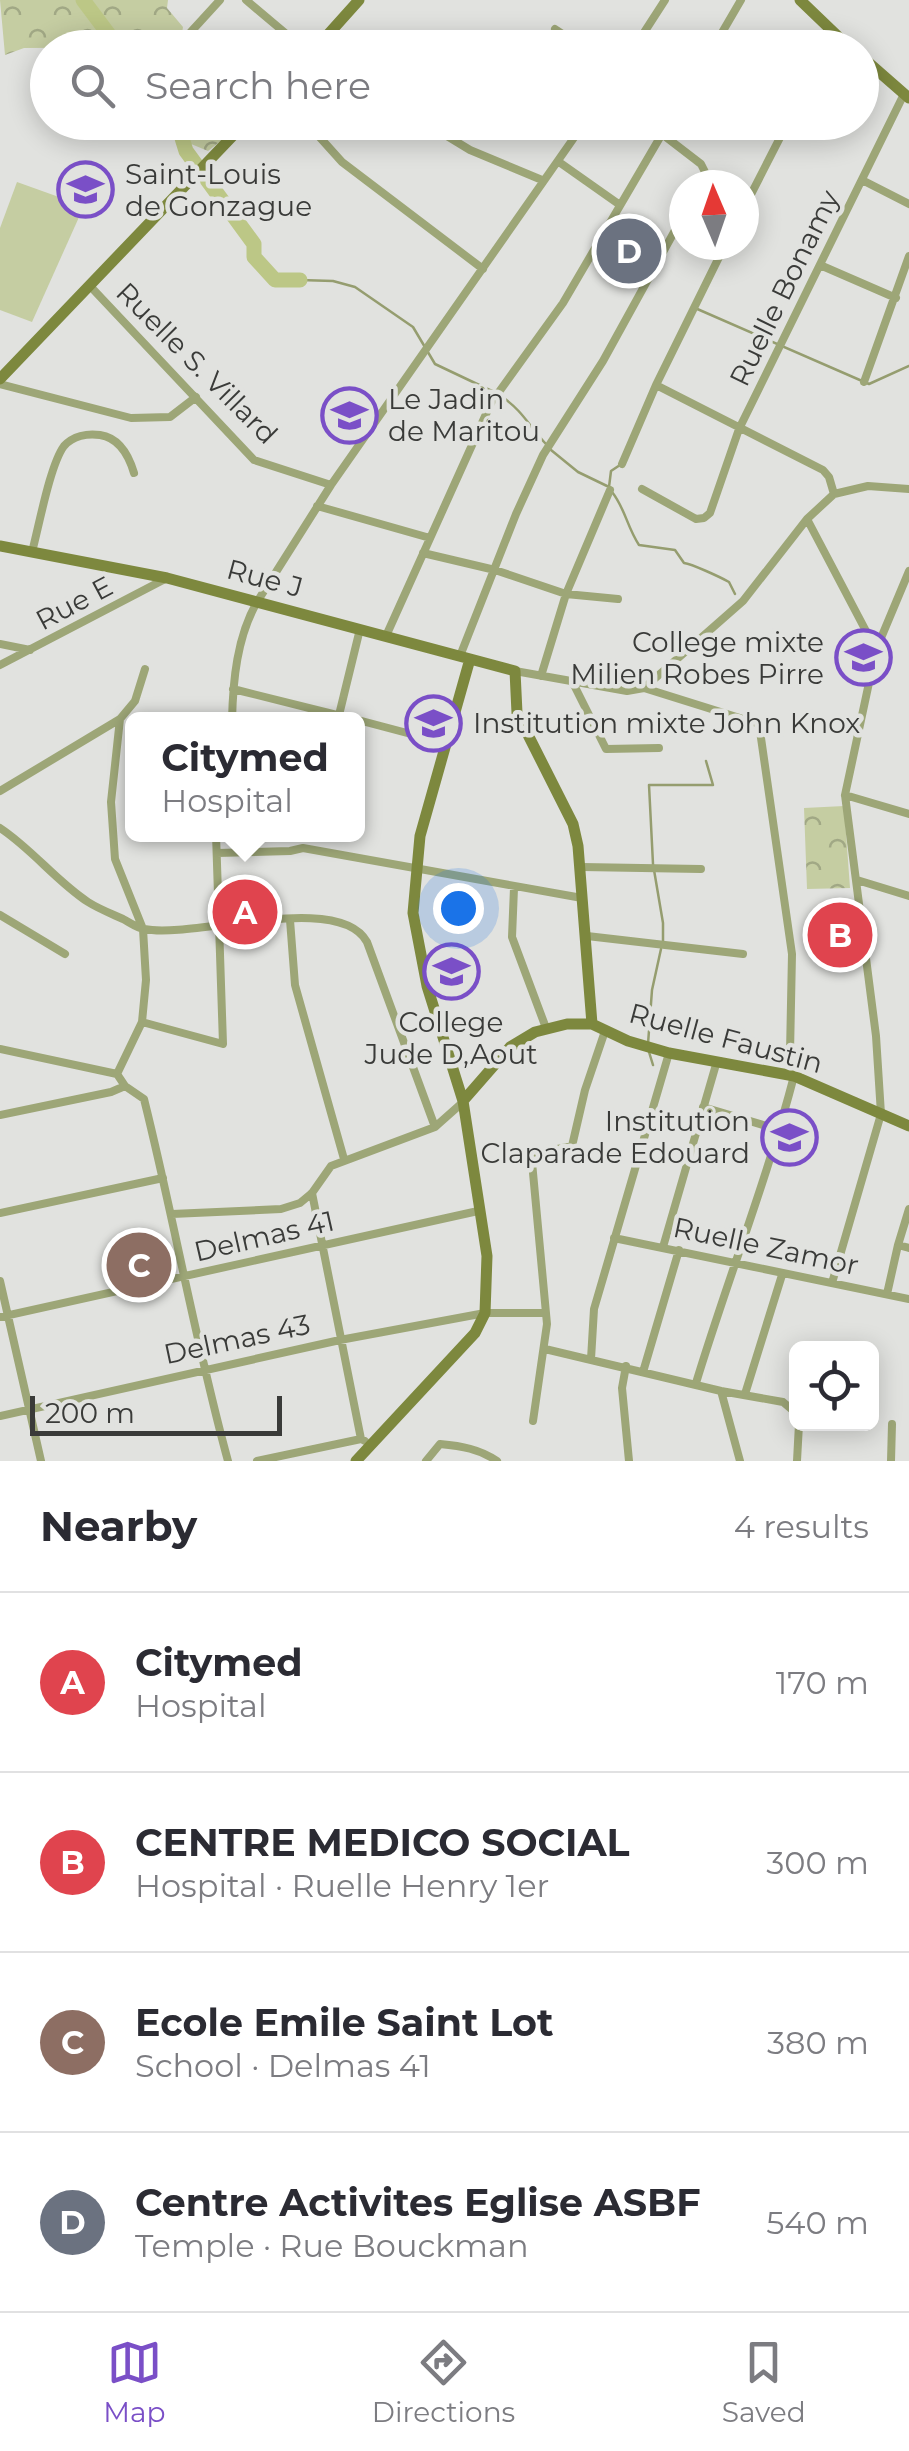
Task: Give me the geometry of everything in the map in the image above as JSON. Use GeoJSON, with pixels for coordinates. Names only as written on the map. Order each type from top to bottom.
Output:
{"type":"FeatureCollection","features":[{"type":"Feature","properties":{"kind":"street"},"geometry":{"type":"LineString","coordinates":[[193,30],[220,0]]}},
{"type":"Feature","properties":{"kind":"street"},"geometry":{"type":"LineString","coordinates":[[246,0],[282,30]]}},
{"type":"Feature","properties":{"kind":"street"},"geometry":{"type":"LineString","coordinates":[[332,30],[360,0]]}},
{"type":"Feature","properties":{"kind":"street"},"geometry":{"type":"LineString","coordinates":[[646,30],[665,0]]}},
{"type":"Feature","properties":{"kind":"street"},"geometry":{"type":"LineString","coordinates":[[724,30],[741,0]]}},
{"type":"Feature","properties":{"kind":"street"},"geometry":{"type":"LineString","coordinates":[[800,0],[831,30]]}},
{"type":"Feature","properties":{"kind":"street"},"geometry":{"type":"LineString","coordinates":[[879,73],[906,96]]}},
{"type":"Feature","properties":{"kind":"street","name":"Ruelle Bonamy"},"geometry":{"type":"LineString","coordinates":[[642,489],[696,519],[704,518],[714,505],[740,429],[906,96]]}},
{"type":"Feature","properties":{"kind":"street"},"geometry":{"type":"LineString","coordinates":[[196,398],[170,417],[130,418],[0,382],[230,140]]}},
{"type":"Feature","properties":{"kind":"street"},"geometry":{"type":"LineString","coordinates":[[322,140],[342,162],[483,270]]}},
{"type":"Feature","properties":{"kind":"street"},"geometry":{"type":"LineString","coordinates":[[454,140],[542,180]]}},
{"type":"Feature","properties":{"kind":"street"},"geometry":{"type":"LineString","coordinates":[[232,712],[232,689],[246,620],[256,602],[331,485],[573,140]]}},
{"type":"Feature","properties":{"kind":"street"},"geometry":{"type":"LineString","coordinates":[[386,636],[492,403],[563,303],[658,140]]}},
{"type":"Feature","properties":{"kind":"street"},"geometry":{"type":"LineString","coordinates":[[670,140],[702,164],[704,170]]}},
{"type":"Feature","properties":{"kind":"street"},"geometry":{"type":"LineString","coordinates":[[759,179],[779,140]]}},
{"type":"Feature","properties":{"kind":"street"},"geometry":{"type":"LineString","coordinates":[[559,162],[620,205]]}},
{"type":"Feature","properties":{"kind":"street"},"geometry":{"type":"LineString","coordinates":[[862,180],[909,204]]}},
{"type":"Feature","properties":{"kind":"street"},"geometry":{"type":"LineString","coordinates":[[356,1461],[366,1442],[476,1334],[485,1313],[487,1256],[464,1101],[427,986],[414,913],[420,836],[465,658],[495,570],[543,455],[603,360],[669,241]]}},
{"type":"Feature","properties":{"kind":"street"},"geometry":{"type":"LineString","coordinates":[[864,382],[909,256]]}},
{"type":"Feature","properties":{"kind":"street"},"geometry":{"type":"LineString","coordinates":[[622,464],[718,260]]}},
{"type":"Feature","properties":{"kind":"street"},"geometry":{"type":"LineString","coordinates":[[820,266],[896,298]]}},
{"type":"Feature","properties":{"kind":"street","name":"Ruelle S. Villard"},"geometry":{"type":"LineString","coordinates":[[90,286],[254,460],[331,485]]}},
{"type":"Feature","properties":{"kind":"street"},"geometry":{"type":"LineString","coordinates":[[656,385],[823,470],[834,494]]}},
{"type":"Feature","properties":{"kind":"street"},"geometry":{"type":"LineString","coordinates":[[32,552],[56,462],[64,446],[76,437],[104,435],[125,450],[134,474]]}},
{"type":"Feature","properties":{"kind":"street"},"geometry":{"type":"LineString","coordinates":[[644,688],[743,601],[807,518],[834,494],[868,486],[909,490]]}},
{"type":"Feature","properties":{"kind":"street"},"geometry":{"type":"LineString","coordinates":[[540,676],[566,594],[610,490]]}},
{"type":"Feature","properties":{"kind":"street"},"geometry":{"type":"LineString","coordinates":[[317,506],[430,538]]}},
{"type":"Feature","properties":{"kind":"street"},"geometry":{"type":"LineString","coordinates":[[807,518],[876,650]]}},
{"type":"Feature","properties":{"kind":"street","name":"Rue J"},"geometry":{"type":"LineString","coordinates":[[0,546],[167,578],[515,670]]}},
{"type":"Feature","properties":{"kind":"street"},"geometry":{"type":"LineString","coordinates":[[423,553],[495,570],[566,594],[618,598]]}},
{"type":"Feature","properties":{"kind":"street"},"geometry":{"type":"LineString","coordinates":[[832,1282],[881,1114],[876,1036],[845,796],[876,650],[909,571]]}},
{"type":"Feature","properties":{"kind":"street","name":"Rue E"},"geometry":{"type":"LineString","coordinates":[[0,664],[167,578]]}},
{"type":"Feature","properties":{"kind":"street"},"geometry":{"type":"LineString","coordinates":[[339,712],[360,629]]}},
{"type":"Feature","properties":{"kind":"street"},"geometry":{"type":"LineString","coordinates":[[0,644],[32,650]]}},
{"type":"Feature","properties":{"kind":"street"},"geometry":{"type":"LineString","coordinates":[[126,712],[136,701],[145,669]]}},
{"type":"Feature","properties":{"kind":"street"},"geometry":{"type":"LineString","coordinates":[[592,1024],[582,866],[574,824],[517,713],[515,670],[574,683],[627,690],[644,688],[759,724],[792,954],[790,1053]]}},
{"type":"Feature","properties":{"kind":"street"},"geometry":{"type":"LineString","coordinates":[[574,683],[606,749],[660,748]]}},
{"type":"Feature","properties":{"kind":"street"},"geometry":{"type":"LineString","coordinates":[[232,689],[319,712]]}},
{"type":"Feature","properties":{"kind":"street"},"geometry":{"type":"LineString","coordinates":[[0,791],[125,713]]}},
{"type":"Feature","properties":{"kind":"street"},"geometry":{"type":"LineString","coordinates":[[118,1074],[142,1022],[146,980],[143,929],[115,859],[111,802],[120,719]]}},
{"type":"Feature","properties":{"kind":"street"},"geometry":{"type":"LineString","coordinates":[[365,722],[445,743]]}},
{"type":"Feature","properties":{"kind":"street"},"geometry":{"type":"LineString","coordinates":[[845,796],[909,814]]}},
{"type":"Feature","properties":{"kind":"street"},"geometry":{"type":"LineString","coordinates":[[0,828],[90,903],[143,929],[220,928],[308,916],[330,920],[363,934],[435,1126]]}},
{"type":"Feature","properties":{"kind":"street"},"geometry":{"type":"LineString","coordinates":[[142,1022],[222,1044],[216,842]]}},
{"type":"Feature","properties":{"kind":"street"},"geometry":{"type":"LineString","coordinates":[[303,848],[304,842]]}},
{"type":"Feature","properties":{"kind":"street"},"geometry":{"type":"LineString","coordinates":[[216,853],[303,848],[584,898]]}},
{"type":"Feature","properties":{"kind":"street"},"geometry":{"type":"LineString","coordinates":[[582,866],[701,870]]}},
{"type":"Feature","properties":{"kind":"street"},"geometry":{"type":"LineString","coordinates":[[857,880],[909,896]]}},
{"type":"Feature","properties":{"kind":"street"},"geometry":{"type":"LineString","coordinates":[[514,888],[512,937],[546,1028]]}},
{"type":"Feature","properties":{"kind":"street"},"geometry":{"type":"LineString","coordinates":[[0,914],[65,954]]}},
{"type":"Feature","properties":{"kind":"street"},"geometry":{"type":"LineString","coordinates":[[290,920],[295,985],[344,1160]]}},
{"type":"Feature","properties":{"kind":"street"},"geometry":{"type":"LineString","coordinates":[[587,936],[743,954]]}},
{"type":"Feature","properties":{"kind":"street","name":"Ruelle Faustin"},"geometry":{"type":"LineString","coordinates":[[172,1214],[281,1209],[300,1202],[331,1166],[435,1126],[464,1101],[510,1047],[546,1028],[592,1024],[670,1053],[794,1076],[909,1126]]}},
{"type":"Feature","properties":{"kind":"street"},"geometry":{"type":"LineString","coordinates":[[533,1421],[545,1348],[532,1162],[543,1152],[572,1146],[605,1031]]}},
{"type":"Feature","properties":{"kind":"street"},"geometry":{"type":"LineString","coordinates":[[0,1049],[118,1074],[125,1086],[144,1099],[203,1369],[228,1461]]}},
{"type":"Feature","properties":{"kind":"street"},"geometry":{"type":"LineString","coordinates":[[591,1358],[594,1309],[670,1053]]}},
{"type":"Feature","properties":{"kind":"street"},"geometry":{"type":"LineString","coordinates":[[663,1247],[716,1060]]}},
{"type":"Feature","properties":{"kind":"street"},"geometry":{"type":"LineString","coordinates":[[696,1383],[733,1262],[780,1130],[794,1076]]}},
{"type":"Feature","properties":{"kind":"street"},"geometry":{"type":"LineString","coordinates":[[0,1114],[125,1086]]}},
{"type":"Feature","properties":{"kind":"street"},"geometry":{"type":"LineString","coordinates":[[703,1108],[780,1130]]}},
{"type":"Feature","properties":{"kind":"street"},"geometry":{"type":"LineString","coordinates":[[0,1213],[164,1178]]}},
{"type":"Feature","properties":{"kind":"street"},"geometry":{"type":"LineString","coordinates":[[312,1192],[340,1340],[366,1442]]}},
{"type":"Feature","properties":{"kind":"street"},"geometry":{"type":"LineString","coordinates":[[887,1294],[909,1209]]}},
{"type":"Feature","properties":{"kind":"street","name":"Delmas 41"},"geometry":{"type":"LineString","coordinates":[[4,1316],[478,1211]]}},
{"type":"Feature","properties":{"kind":"street","name":"Ruelle Zamor"},"geometry":{"type":"LineString","coordinates":[[614,1238],[909,1299]]}},
{"type":"Feature","properties":{"kind":"street"},"geometry":{"type":"LineString","coordinates":[[898,1245],[909,1248]]}},
{"type":"Feature","properties":{"kind":"street"},"geometry":{"type":"LineString","coordinates":[[643,1372],[679,1250]]}},
{"type":"Feature","properties":{"kind":"street"},"geometry":{"type":"LineString","coordinates":[[745,1394],[782,1275]]}},
{"type":"Feature","properties":{"kind":"street"},"geometry":{"type":"LineString","coordinates":[[0,1281],[4,1316],[41,1461]]}},
{"type":"Feature","properties":{"kind":"street","name":"Delmas 43"},"geometry":{"type":"LineString","coordinates":[[0,1416],[340,1340],[485,1313],[544,1313]]}},
{"type":"Feature","properties":{"kind":"street"},"geometry":{"type":"LineString","coordinates":[[545,1348],[789,1406]]}},
{"type":"Feature","properties":{"kind":"street"},"geometry":{"type":"LineString","coordinates":[[626,1366],[622,1388],[629,1461]]}},
{"type":"Feature","properties":{"kind":"street"},"geometry":{"type":"LineString","coordinates":[[722,1391],[740,1461]]}},
{"type":"Feature","properties":{"kind":"street"},"geometry":{"type":"LineString","coordinates":[[891,1461],[892,1424]]}},
{"type":"Feature","properties":{"kind":"street"},"geometry":{"type":"LineString","coordinates":[[797,1461],[799,1431]]}},
{"type":"Feature","properties":{"kind":"street"},"geometry":{"type":"LineString","coordinates":[[257,1461],[366,1442]]}},
{"type":"Feature","properties":{"kind":"street"},"geometry":{"type":"LineString","coordinates":[[426,1461],[440,1444],[474,1450],[496,1461]]}},
{"type":"Feature","properties":{"kind":"green space"},"geometry":{"type":"Polygon","coordinates":[[[0,0],[168,0],[167,8],[183,27],[30,30],[30,48],[5,55],[0,0]]]}},
{"type":"Feature","properties":{"kind":"green space"},"geometry":{"type":"Polygon","coordinates":[[[181,140],[222,140],[208,151],[181,140]]]}},
{"type":"Feature","properties":{"kind":"green space"},"geometry":{"type":"Polygon","coordinates":[[[17,182],[84,206],[32,322],[0,310],[0,228],[17,182]]]}},
{"type":"Feature","properties":{"kind":"green space"},"geometry":{"type":"Polygon","coordinates":[[[844,806],[850,888],[807,889],[804,808],[844,806]]]}},
{"type":"Feature","properties":{"kind":"waterway"},"geometry":{"type":"LineString","coordinates":[[83,0],[106,30]]}},
{"type":"Feature","properties":{"kind":"waterway"},"geometry":{"type":"LineString","coordinates":[[183,140],[186,151],[254,244],[254,257],[275,280],[300,280]]}},
{"type":"Feature","properties":{"kind":"waterway"},"geometry":{"type":"LineString","coordinates":[[300,280],[333,281],[355,287],[413,327],[435,364],[494,392]]}},
{"type":"Feature","properties":{"kind":"waterway"},"geometry":{"type":"LineString","coordinates":[[695,308],[869,384],[909,366]]}},
{"type":"Feature","properties":{"kind":"waterway"},"geometry":{"type":"LineString","coordinates":[[501,396],[546,444]]}},
{"type":"Feature","properties":{"kind":"waterway"},"geometry":{"type":"LineString","coordinates":[[551,450],[578,472],[607,486]]}},
{"type":"Feature","properties":{"kind":"waterway"},"geometry":{"type":"LineString","coordinates":[[609,487],[611,471],[620,465]]}},
{"type":"Feature","properties":{"kind":"waterway"},"geometry":{"type":"LineString","coordinates":[[612,492],[639,545],[675,550],[684,563],[729,582],[735,594]]}},
{"type":"Feature","properties":{"kind":"waterway"},"geometry":{"type":"LineString","coordinates":[[663,941],[653,864],[649,785],[713,785],[706,761]]}},
{"type":"Feature","properties":{"kind":"waterway"},"geometry":{"type":"LineString","coordinates":[[648,1044],[652,990],[661,949]]}},
{"type":"Feature","properties":{"kind":"waterway"},"geometry":{"type":"LineString","coordinates":[[649,1052],[653,1065]]}},
{"type":"Feature","properties":{"kind":"place","name":"Saint-Louis de Gonzague"},"geometry":{"type":"Point","coordinates":[86,190]}},
{"type":"Feature","properties":{"kind":"place","name":"Centre Activites Eglise ASBF"},"geometry":{"type":"Point","coordinates":[629,251]}},
{"type":"Feature","properties":{"kind":"place","name":"Le Jadin de Maritou"},"geometry":{"type":"Point","coordinates":[349,415]}},
{"type":"Feature","properties":{"kind":"place","name":"College mixte Milien Robes Pirre"},"geometry":{"type":"Point","coordinates":[863,658]}},
{"type":"Feature","properties":{"kind":"place","name":"Institution mixte John Knox"},"geometry":{"type":"Point","coordinates":[434,723]}},
{"type":"Feature","properties":{"kind":"place","name":"Citymed"},"geometry":{"type":"Point","coordinates":[245,912]}},
{"type":"Feature","properties":{"kind":"place","name":"CENTRE MEDICO SOCIAL"},"geometry":{"type":"Point","coordinates":[840,935]}},
{"type":"Feature","properties":{"kind":"place","name":"College Jude D,Aout"},"geometry":{"type":"Point","coordinates":[451,971]}},
{"type":"Feature","properties":{"kind":"place","name":"Institution Claparade Edouard"},"geometry":{"type":"Point","coordinates":[789,1137]}},
{"type":"Feature","properties":{"kind":"place","name":"Ecole Emile Saint Lot"},"geometry":{"type":"Point","coordinates":[139,1265]}}]}
